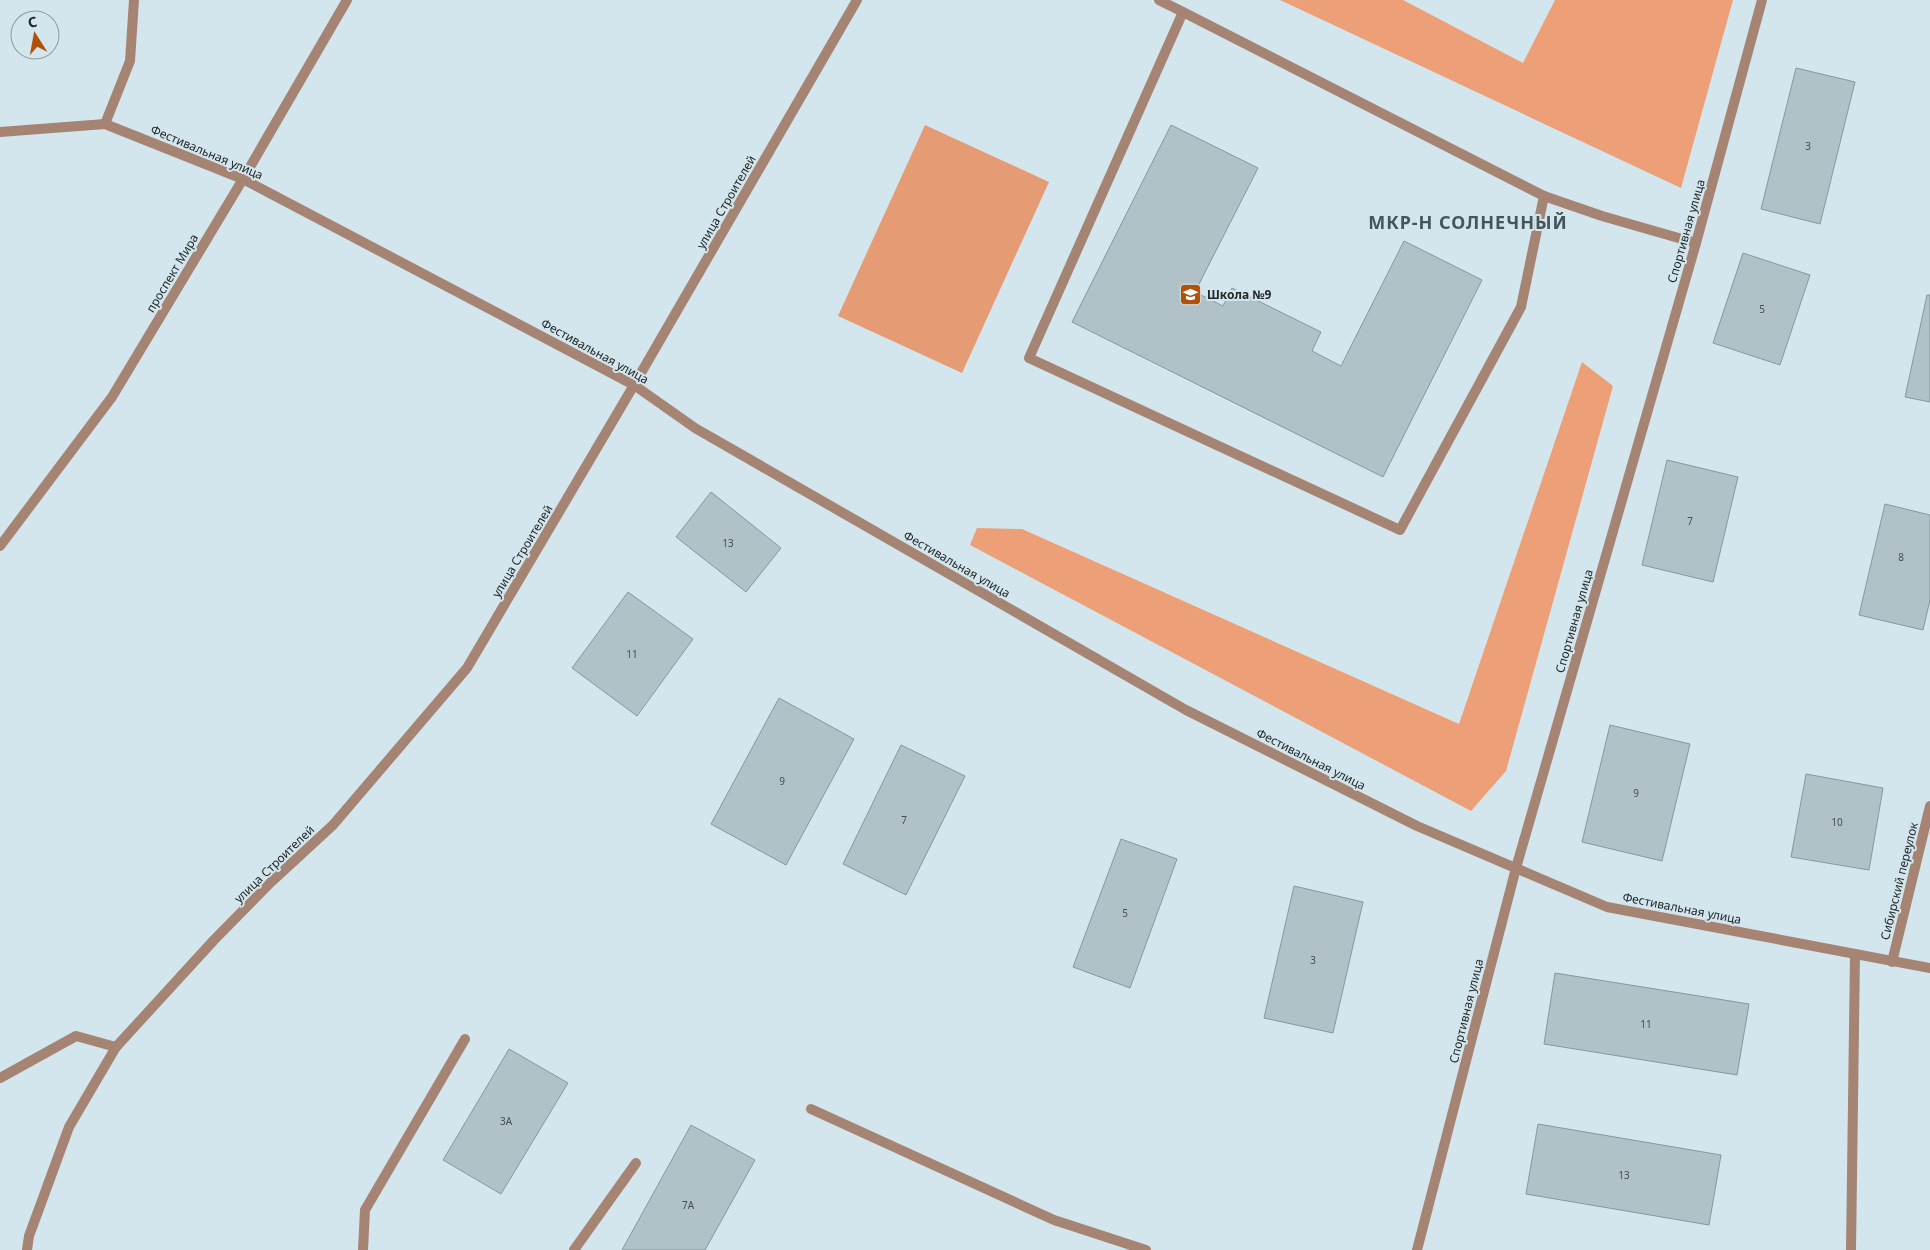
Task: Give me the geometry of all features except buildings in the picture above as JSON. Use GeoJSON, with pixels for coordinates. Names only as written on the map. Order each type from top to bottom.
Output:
{"type":"FeatureCollection","features":[{"type":"Feature","properties":{"kind":"street"},"geometry":{"type":"LineString","coordinates":[[105,124],[130,60],[134,0]]}},
{"type":"Feature","properties":{"kind":"street","name":"проспект Мира"},"geometry":{"type":"LineString","coordinates":[[0,546],[112,397],[243,179],[347,0]]}},
{"type":"Feature","properties":{"kind":"street","name":"улица Строителей"},"geometry":{"type":"LineString","coordinates":[[27,1250],[29,1236],[69,1127],[116,1047],[214,940],[270,883],[333,825],[467,668],[634,385],[857,0]]}},
{"type":"Feature","properties":{"kind":"street"},"geometry":{"type":"LineString","coordinates":[[1159,0],[1544,196],[1602,216],[1696,243]]}},
{"type":"Feature","properties":{"kind":"street","name":"Спортивная улица"},"geometry":{"type":"LineString","coordinates":[[1418,1250],[1516,868],[1696,243],[1762,0]]}},
{"type":"Feature","properties":{"kind":"street"},"geometry":{"type":"LineString","coordinates":[[1183,12],[1029,358],[1400,530],[1521,307],[1544,196]]}},
{"type":"Feature","properties":{"kind":"street","name":"Фестивальная улица"},"geometry":{"type":"LineString","coordinates":[[0,132],[105,124],[243,179],[634,385],[695,428],[1186,710],[1417,826],[1607,907],[1930,968]]}},
{"type":"Feature","properties":{"kind":"street","name":"Сибирский переулок"},"geometry":{"type":"LineString","coordinates":[[1892,962],[1930,806]]}},
{"type":"Feature","properties":{"kind":"street"},"geometry":{"type":"LineString","coordinates":[[1852,1250],[1855,954]]}},
{"type":"Feature","properties":{"kind":"street"},"geometry":{"type":"LineString","coordinates":[[0,1078],[76,1036],[116,1047]]}},
{"type":"Feature","properties":{"kind":"street"},"geometry":{"type":"LineString","coordinates":[[363,1250],[365,1210],[465,1039]]}},
{"type":"Feature","properties":{"kind":"street"},"geometry":{"type":"LineString","coordinates":[[811,1109],[1054,1220],[1146,1250]]}},
{"type":"Feature","properties":{"kind":"street"},"geometry":{"type":"LineString","coordinates":[[574,1250],[636,1162]]}},
{"type":"Feature","properties":{"kind":"shaded area"},"geometry":{"type":"Polygon","coordinates":[[[1280,0],[1403,0],[1523,63],[1555,0],[1733,0],[1681,188],[1280,0]]]}},
{"type":"Feature","properties":{"kind":"shaded area"},"geometry":{"type":"Polygon","coordinates":[[[925,125],[1049,182],[962,373],[838,316],[925,125]]]}},
{"type":"Feature","properties":{"kind":"shaded area"},"geometry":{"type":"Polygon","coordinates":[[[1582,362],[1613,386],[1506,771],[1471,811],[970,545],[977,528],[1022,529],[1459,724],[1582,362]]]}},
{"type":"Feature","properties":{"kind":"place","name":"Школа №9"},"geometry":{"type":"Point","coordinates":[1191,294]}},
{"type":"Feature","properties":{"kind":"district","name":"МКР-Н СОЛНЕЧНЫЙ"},"geometry":{"type":"Point","coordinates":[1468,222]}}]}
